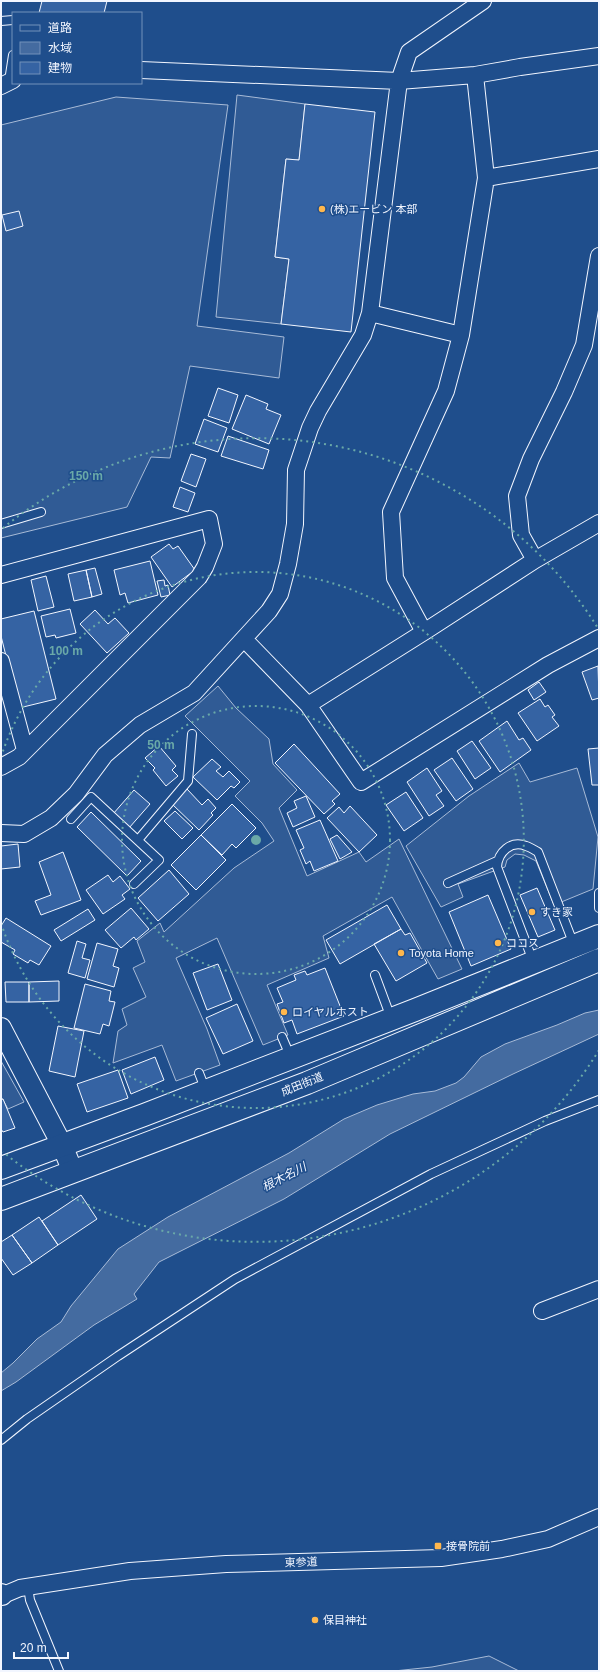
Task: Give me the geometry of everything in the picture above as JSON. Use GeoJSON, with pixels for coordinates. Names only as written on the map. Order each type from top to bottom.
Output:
{"type":"FeatureCollection","features":[{"type":"Feature","properties":{"kind":"highway"},"geometry":{"type":"LineString","coordinates":[[1,1168],[62,1145],[202,1082],[291,1058],[392,1020],[599,936]]}},
{"type":"Feature","properties":{"kind":"highway","name":"成田街道"},"geometry":{"type":"LineString","coordinates":[[1,1199],[307,1083],[599,960]]}},
{"type":"Feature","properties":{"kind":"street"},"geometry":{"type":"LineString","coordinates":[[1,833],[24,834],[51,818],[76,794],[105,755],[140,726],[194,693],[269,611],[280,594],[288,564],[295,524],[296,470],[315,417],[363,335],[370,313],[400,81],[409,52],[483,1]]}},
{"type":"Feature","properties":{"kind":"street"},"geometry":{"type":"LineString","coordinates":[[142,70],[400,81],[475,75],[599,56]]}},
{"type":"Feature","properties":{"kind":"street"},"geometry":{"type":"LineString","coordinates":[[424,632],[395,578],[391,512],[446,391],[461,334],[486,178],[475,75]]}},
{"type":"Feature","properties":{"kind":"street"},"geometry":{"type":"LineString","coordinates":[[486,178],[599,159]]}},
{"type":"Feature","properties":{"kind":"street"},"geometry":{"type":"LineString","coordinates":[[535,560],[521,535],[516,496],[531,459],[564,392],[584,345],[599,256]]}},
{"type":"Feature","properties":{"kind":"street"},"geometry":{"type":"LineString","coordinates":[[370,313],[461,334]]}},
{"type":"Feature","properties":{"kind":"street"},"geometry":{"type":"LineString","coordinates":[[1,575],[209,519],[214,544],[199,577],[19,756],[1,767]]}},
{"type":"Feature","properties":{"kind":"street"},"geometry":{"type":"LineString","coordinates":[[308,705],[535,560],[599,523]]}},
{"type":"Feature","properties":{"kind":"street"},"geometry":{"type":"LineString","coordinates":[[244,639],[308,705],[361,782],[548,665],[599,638]]}},
{"type":"Feature","properties":{"kind":"street"},"geometry":{"type":"LineString","coordinates":[[1,661],[25,750]]}},
{"type":"Feature","properties":{"kind":"street"},"geometry":{"type":"LineString","coordinates":[[1,1028],[62,1145],[73,1172]]}},
{"type":"Feature","properties":{"kind":"street"},"geometry":{"type":"LineString","coordinates":[[542,1311],[599,1289]]}},
{"type":"Feature","properties":{"kind":"street","name":"東参道"},"geometry":{"type":"LineString","coordinates":[[1,1595],[20,1588],[130,1571],[226,1564],[441,1558],[502,1550],[548,1539],[599,1517]]}},
{"type":"Feature","properties":{"kind":"lane"},"geometry":{"type":"LineString","coordinates":[[1,21],[12,20]]}},
{"type":"Feature","properties":{"kind":"lane"},"geometry":{"type":"LineString","coordinates":[[8,82],[12,60]]}},
{"type":"Feature","properties":{"kind":"lane"},"geometry":{"type":"LineString","coordinates":[[1,524],[41,512]]}},
{"type":"Feature","properties":{"kind":"lane"},"geometry":{"type":"LineString","coordinates":[[138,840],[188,781],[192,734]]}},
{"type":"Feature","properties":{"kind":"lane"},"geometry":{"type":"LineString","coordinates":[[71,820],[91,797],[159,860],[134,884]]}},
{"type":"Feature","properties":{"kind":"lane"},"geometry":{"type":"LineString","coordinates":[[448,883],[497,861],[504,850],[514,844],[525,845],[538,852],[574,945]]}},
{"type":"Feature","properties":{"kind":"lane"},"geometry":{"type":"LineString","coordinates":[[497,861],[497,866],[534,962]]}},
{"type":"Feature","properties":{"kind":"lane"},"geometry":{"type":"LineString","coordinates":[[599,893],[599,908]]}},
{"type":"Feature","properties":{"kind":"lane"},"geometry":{"type":"LineString","coordinates":[[375,975],[392,1020]]}},
{"type":"Feature","properties":{"kind":"lane"},"geometry":{"type":"LineString","coordinates":[[282,1037],[291,1058]]}},
{"type":"Feature","properties":{"kind":"lane"},"geometry":{"type":"LineString","coordinates":[[1,1440],[118,1356],[235,1279],[431,1174],[545,1121],[599,1100]]}},
{"type":"Feature","properties":{"kind":"lane"},"geometry":{"type":"LineString","coordinates":[[28,1587],[30,1600],[59,1671]]}},
{"type":"Feature","properties":{"kind":"shaded area"},"geometry":{"type":"Polygon","coordinates":[[[237,95],[305,104],[299,160],[286,159],[275,257],[289,259],[281,324],[216,317],[237,95]]]}},
{"type":"Feature","properties":{"kind":"shaded area"},"geometry":{"type":"Polygon","coordinates":[[[116,97],[228,105],[197,326],[284,337],[279,378],[190,366],[170,458],[151,457],[127,507],[1,538],[1,125],[116,97]]]}},
{"type":"Feature","properties":{"kind":"shaded area"},"geometry":{"type":"Polygon","coordinates":[[[218,686],[236,708],[269,739],[273,764],[297,790],[279,808],[307,876],[359,852],[366,862],[399,839],[462,969],[438,979],[392,897],[323,936],[329,958],[267,985],[288,1035],[263,1045],[217,938],[176,958],[207,1029],[220,1065],[176,1081],[162,1045],[113,1063],[118,1031],[127,1025],[122,1009],[146,997],[133,968],[145,962],[137,941],[160,923],[164,932],[234,868],[274,841],[262,823],[235,796],[250,781],[185,716],[218,686]]]}},
{"type":"Feature","properties":{"kind":"shaded area"},"geometry":{"type":"Polygon","coordinates":[[[519,763],[530,782],[577,768],[598,837],[593,889],[554,905],[536,861],[524,855],[515,854],[507,860],[505,867],[458,884],[463,897],[441,907],[406,846],[469,796],[519,763]]]}},
{"type":"Feature","properties":{"kind":"shaded area"},"geometry":{"type":"Polygon","coordinates":[[[1,1061],[24,1102],[8,1109],[1,1098],[1,1061]]]}},
{"type":"Feature","properties":{"kind":"shaded area"},"geometry":{"type":"Polygon","coordinates":[[[489,1656],[519,1671],[394,1671],[432,1667],[489,1656]]]}},
{"type":"Feature","properties":{"kind":"water","name":"根木名川"},"geometry":{"type":"Polygon","coordinates":[[[599,1010],[599,1034],[390,1134],[284,1199],[159,1262],[134,1294],[137,1299],[94,1325],[16,1382],[1,1391],[1,1373],[37,1339],[61,1322],[71,1306],[118,1249],[168,1217],[289,1153],[344,1119],[377,1105],[413,1094],[435,1091],[456,1083],[464,1077],[481,1057],[505,1044],[585,1013],[599,1010]]]}},
{"type":"Feature","properties":{"kind":"building"},"geometry":{"type":"Polygon","coordinates":[[[42,1],[107,1],[104,12],[39,12],[42,1]]]}},
{"type":"Feature","properties":{"kind":"building","name":"(株)エービン 本部"},"geometry":{"type":"Polygon","coordinates":[[[305,104],[375,112],[351,332],[281,324],[289,259],[275,257],[286,159],[299,160],[305,104]]]}},
{"type":"Feature","properties":{"kind":"building"},"geometry":{"type":"Polygon","coordinates":[[[19,211],[23,226],[6,231],[2,215],[19,211]]]}},
{"type":"Feature","properties":{"kind":"building"},"geometry":{"type":"Polygon","coordinates":[[[218,388],[238,395],[229,423],[208,416],[218,388]]]}},
{"type":"Feature","properties":{"kind":"building"},"geometry":{"type":"Polygon","coordinates":[[[246,395],[268,404],[266,409],[281,415],[269,444],[232,429],[246,395]]]}},
{"type":"Feature","properties":{"kind":"building"},"geometry":{"type":"Polygon","coordinates":[[[204,419],[227,428],[218,452],[195,444],[204,419]]]}},
{"type":"Feature","properties":{"kind":"building"},"geometry":{"type":"Polygon","coordinates":[[[228,436],[269,450],[263,469],[221,456],[228,436]]]}},
{"type":"Feature","properties":{"kind":"building"},"geometry":{"type":"Polygon","coordinates":[[[191,454],[206,459],[196,487],[181,481],[191,454]]]}},
{"type":"Feature","properties":{"kind":"building"},"geometry":{"type":"Polygon","coordinates":[[[180,487],[195,493],[188,512],[173,507],[180,487]]]}},
{"type":"Feature","properties":{"kind":"building"},"geometry":{"type":"Polygon","coordinates":[[[169,544],[173,549],[178,546],[195,570],[172,587],[151,557],[169,544]]]}},
{"type":"Feature","properties":{"kind":"building"},"geometry":{"type":"Polygon","coordinates":[[[150,561],[158,595],[128,603],[125,593],[120,595],[114,570],[150,561]]]}},
{"type":"Feature","properties":{"kind":"building"},"geometry":{"type":"Polygon","coordinates":[[[95,568],[102,594],[92,597],[86,570],[95,568]]]}},
{"type":"Feature","properties":{"kind":"building"},"geometry":{"type":"Polygon","coordinates":[[[86,570],[92,597],[74,601],[68,574],[86,570]]]}},
{"type":"Feature","properties":{"kind":"building"},"geometry":{"type":"Polygon","coordinates":[[[46,576],[54,607],[38,611],[31,580],[46,576]]]}},
{"type":"Feature","properties":{"kind":"building"},"geometry":{"type":"Polygon","coordinates":[[[164,580],[165,586],[168,585],[170,595],[161,597],[157,581],[164,580]]]}},
{"type":"Feature","properties":{"kind":"building"},"geometry":{"type":"Polygon","coordinates":[[[70,609],[76,633],[56,638],[55,635],[46,637],[41,616],[70,609]]]}},
{"type":"Feature","properties":{"kind":"building"},"geometry":{"type":"Polygon","coordinates":[[[95,610],[108,624],[115,618],[129,633],[107,653],[80,624],[95,610]]]}},
{"type":"Feature","properties":{"kind":"building"},"geometry":{"type":"Polygon","coordinates":[[[34,611],[56,699],[19,708],[1,636],[1,619],[34,611]]]}},
{"type":"Feature","properties":{"kind":"building"},"geometry":{"type":"Polygon","coordinates":[[[598,666],[599,698],[592,700],[582,672],[598,666]]]}},
{"type":"Feature","properties":{"kind":"building"},"geometry":{"type":"Polygon","coordinates":[[[539,682],[546,692],[534,700],[528,690],[539,682]]]}},
{"type":"Feature","properties":{"kind":"building"},"geometry":{"type":"Polygon","coordinates":[[[540,699],[545,707],[548,705],[555,715],[552,717],[559,726],[537,741],[518,713],[540,699]]]}},
{"type":"Feature","properties":{"kind":"building"},"geometry":{"type":"Polygon","coordinates":[[[507,721],[519,740],[523,738],[531,750],[500,772],[479,741],[507,721]]]}},
{"type":"Feature","properties":{"kind":"building"},"geometry":{"type":"Polygon","coordinates":[[[472,741],[491,768],[475,779],[457,751],[472,741]]]}},
{"type":"Feature","properties":{"kind":"building"},"geometry":{"type":"Polygon","coordinates":[[[294,744],[340,794],[332,801],[335,804],[324,814],[275,763],[294,744]]]}},
{"type":"Feature","properties":{"kind":"building"},"geometry":{"type":"Polygon","coordinates":[[[159,746],[176,766],[172,770],[178,776],[166,786],[153,770],[155,768],[145,758],[159,746]]]}},
{"type":"Feature","properties":{"kind":"building"},"geometry":{"type":"Polygon","coordinates":[[[599,748],[599,785],[592,785],[588,749],[599,748]]]}},
{"type":"Feature","properties":{"kind":"building"},"geometry":{"type":"Polygon","coordinates":[[[452,758],[473,789],[456,801],[434,770],[452,758]]]}},
{"type":"Feature","properties":{"kind":"building"},"geometry":{"type":"Polygon","coordinates":[[[212,759],[221,767],[216,771],[223,777],[229,771],[240,782],[234,788],[231,786],[217,800],[193,777],[212,759]]]}},
{"type":"Feature","properties":{"kind":"building"},"geometry":{"type":"Polygon","coordinates":[[[427,768],[442,791],[436,795],[444,806],[429,816],[407,782],[427,768]]]}},
{"type":"Feature","properties":{"kind":"building"},"geometry":{"type":"Polygon","coordinates":[[[187,789],[202,805],[208,799],[216,808],[211,813],[213,815],[199,830],[172,804],[187,789]]]}},
{"type":"Feature","properties":{"kind":"building"},"geometry":{"type":"Polygon","coordinates":[[[134,790],[150,804],[129,828],[113,814],[134,790]]]}},
{"type":"Feature","properties":{"kind":"building"},"geometry":{"type":"Polygon","coordinates":[[[406,792],[423,818],[404,831],[386,805],[406,792]]]}},
{"type":"Feature","properties":{"kind":"building"},"geometry":{"type":"Polygon","coordinates":[[[306,796],[315,817],[293,827],[287,813],[297,808],[294,801],[306,796]]]}},
{"type":"Feature","properties":{"kind":"building"},"geometry":{"type":"Polygon","coordinates":[[[232,804],[256,828],[236,848],[232,844],[222,855],[201,835],[232,804]]]}},
{"type":"Feature","properties":{"kind":"building"},"geometry":{"type":"Polygon","coordinates":[[[350,806],[377,835],[359,852],[327,818],[339,807],[344,813],[350,806]]]}},
{"type":"Feature","properties":{"kind":"building"},"geometry":{"type":"Polygon","coordinates":[[[175,811],[193,828],[182,839],[164,821],[175,811]]]}},
{"type":"Feature","properties":{"kind":"building"},"geometry":{"type":"Polygon","coordinates":[[[91,812],[141,861],[127,876],[77,827],[91,812]]]}},
{"type":"Feature","properties":{"kind":"building"},"geometry":{"type":"Polygon","coordinates":[[[320,820],[338,861],[314,871],[310,861],[306,864],[300,850],[304,848],[296,830],[320,820]]]}},
{"type":"Feature","properties":{"kind":"building"},"geometry":{"type":"Polygon","coordinates":[[[201,835],[226,860],[196,890],[171,865],[201,835]]]}},
{"type":"Feature","properties":{"kind":"building"},"geometry":{"type":"Polygon","coordinates":[[[337,835],[352,852],[340,859],[330,839],[337,835]]]}},
{"type":"Feature","properties":{"kind":"building"},"geometry":{"type":"Polygon","coordinates":[[[18,844],[20,867],[1,869],[1,846],[18,844]]]}},
{"type":"Feature","properties":{"kind":"building"},"geometry":{"type":"Polygon","coordinates":[[[63,852],[81,900],[41,915],[35,901],[51,895],[39,862],[63,852]]]}},
{"type":"Feature","properties":{"kind":"building"},"geometry":{"type":"Polygon","coordinates":[[[169,870],[189,894],[158,921],[138,898],[169,870]]]}},
{"type":"Feature","properties":{"kind":"building"},"geometry":{"type":"Polygon","coordinates":[[[108,875],[113,882],[120,876],[130,889],[122,895],[125,899],[103,914],[86,890],[108,875]]]}},
{"type":"Feature","properties":{"kind":"building"},"geometry":{"type":"Polygon","coordinates":[[[537,888],[555,930],[538,937],[520,895],[537,888]]]}},
{"type":"Feature","properties":{"kind":"building"},"geometry":{"type":"Polygon","coordinates":[[[488,895],[511,949],[471,966],[449,912],[488,895]]]}},
{"type":"Feature","properties":{"kind":"building"},"geometry":{"type":"Polygon","coordinates":[[[387,905],[401,929],[340,964],[326,940],[387,905]]]}},
{"type":"Feature","properties":{"kind":"building"},"geometry":{"type":"Polygon","coordinates":[[[131,908],[149,929],[136,940],[134,937],[121,948],[105,930],[131,908]]]}},
{"type":"Feature","properties":{"kind":"building"},"geometry":{"type":"Polygon","coordinates":[[[88,909],[95,920],[61,941],[54,930],[88,909]]]}},
{"type":"Feature","properties":{"kind":"building"},"geometry":{"type":"Polygon","coordinates":[[[6,918],[51,946],[39,965],[30,960],[28,963],[13,954],[15,950],[1,942],[1,926],[6,918]]]}},
{"type":"Feature","properties":{"kind":"building","name":"Toyota Home"},"geometry":{"type":"Polygon","coordinates":[[[401,929],[405,935],[410,933],[427,963],[396,981],[374,944],[401,929]]]}},
{"type":"Feature","properties":{"kind":"building"},"geometry":{"type":"Polygon","coordinates":[[[77,941],[86,944],[82,958],[90,960],[85,978],[68,973],[77,941]]]}},
{"type":"Feature","properties":{"kind":"building"},"geometry":{"type":"Polygon","coordinates":[[[97,943],[118,949],[113,966],[119,968],[114,987],[87,979],[97,943]]]}},
{"type":"Feature","properties":{"kind":"building"},"geometry":{"type":"Polygon","coordinates":[[[218,964],[232,1000],[207,1010],[193,973],[218,964]]]}},
{"type":"Feature","properties":{"kind":"building"},"geometry":{"type":"Polygon","coordinates":[[[325,968],[344,1016],[297,1034],[292,1020],[284,1023],[277,1004],[283,1002],[277,988],[296,980],[294,975],[305,971],[307,975],[325,968]]]}},
{"type":"Feature","properties":{"kind":"building"},"geometry":{"type":"Polygon","coordinates":[[[59,981],[59,1001],[29,1002],[29,982],[59,981]]]}},
{"type":"Feature","properties":{"kind":"building"},"geometry":{"type":"Polygon","coordinates":[[[5,982],[29,982],[29,1002],[6,1002],[5,982]]]}},
{"type":"Feature","properties":{"kind":"building"},"geometry":{"type":"Polygon","coordinates":[[[85,984],[111,991],[109,1001],[115,1002],[109,1026],[103,1024],[100,1034],[74,1028],[85,984]]]}},
{"type":"Feature","properties":{"kind":"building"},"geometry":{"type":"Polygon","coordinates":[[[237,1004],[253,1041],[223,1054],[206,1018],[237,1004]]]}},
{"type":"Feature","properties":{"kind":"building"},"geometry":{"type":"Polygon","coordinates":[[[58,1026],[84,1031],[75,1077],[49,1071],[58,1026]]]}},
{"type":"Feature","properties":{"kind":"building"},"geometry":{"type":"Polygon","coordinates":[[[155,1057],[164,1080],[131,1094],[122,1070],[155,1057]]]}},
{"type":"Feature","properties":{"kind":"building"},"geometry":{"type":"Polygon","coordinates":[[[118,1070],[128,1098],[87,1112],[77,1084],[118,1070]]]}},
{"type":"Feature","properties":{"kind":"building"},"geometry":{"type":"Polygon","coordinates":[[[3,1099],[15,1128],[3,1132],[1,1129],[1,1100],[3,1099]]]}},
{"type":"Feature","properties":{"kind":"building"},"geometry":{"type":"Polygon","coordinates":[[[81,1195],[97,1219],[58,1245],[42,1221],[81,1195]]]}},
{"type":"Feature","properties":{"kind":"building"},"geometry":{"type":"Polygon","coordinates":[[[39,1217],[58,1245],[32,1263],[12,1235],[39,1217]]]}},
{"type":"Feature","properties":{"kind":"building"},"geometry":{"type":"Polygon","coordinates":[[[12,1235],[32,1263],[13,1275],[1,1258],[1,1242],[12,1235]]]}},
{"type":"Feature","properties":{"kind":"place","name":"(株)エービン 本部"},"geometry":{"type":"Point","coordinates":[322,209]}},
{"type":"Feature","properties":{"kind":"place","name":"すき家"},"geometry":{"type":"Point","coordinates":[532,912]}},
{"type":"Feature","properties":{"kind":"place","name":"ココス"},"geometry":{"type":"Point","coordinates":[498,943]}},
{"type":"Feature","properties":{"kind":"place","name":"Toyota Home"},"geometry":{"type":"Point","coordinates":[401,953]}},
{"type":"Feature","properties":{"kind":"place","name":"ロイヤルホスト"},"geometry":{"type":"Point","coordinates":[284,1012]}},
{"type":"Feature","properties":{"kind":"place","name":"接骨院前"},"geometry":{"type":"Point","coordinates":[438,1546]}},
{"type":"Feature","properties":{"kind":"place","name":"保目神社"},"geometry":{"type":"Point","coordinates":[315,1620]}}]}
